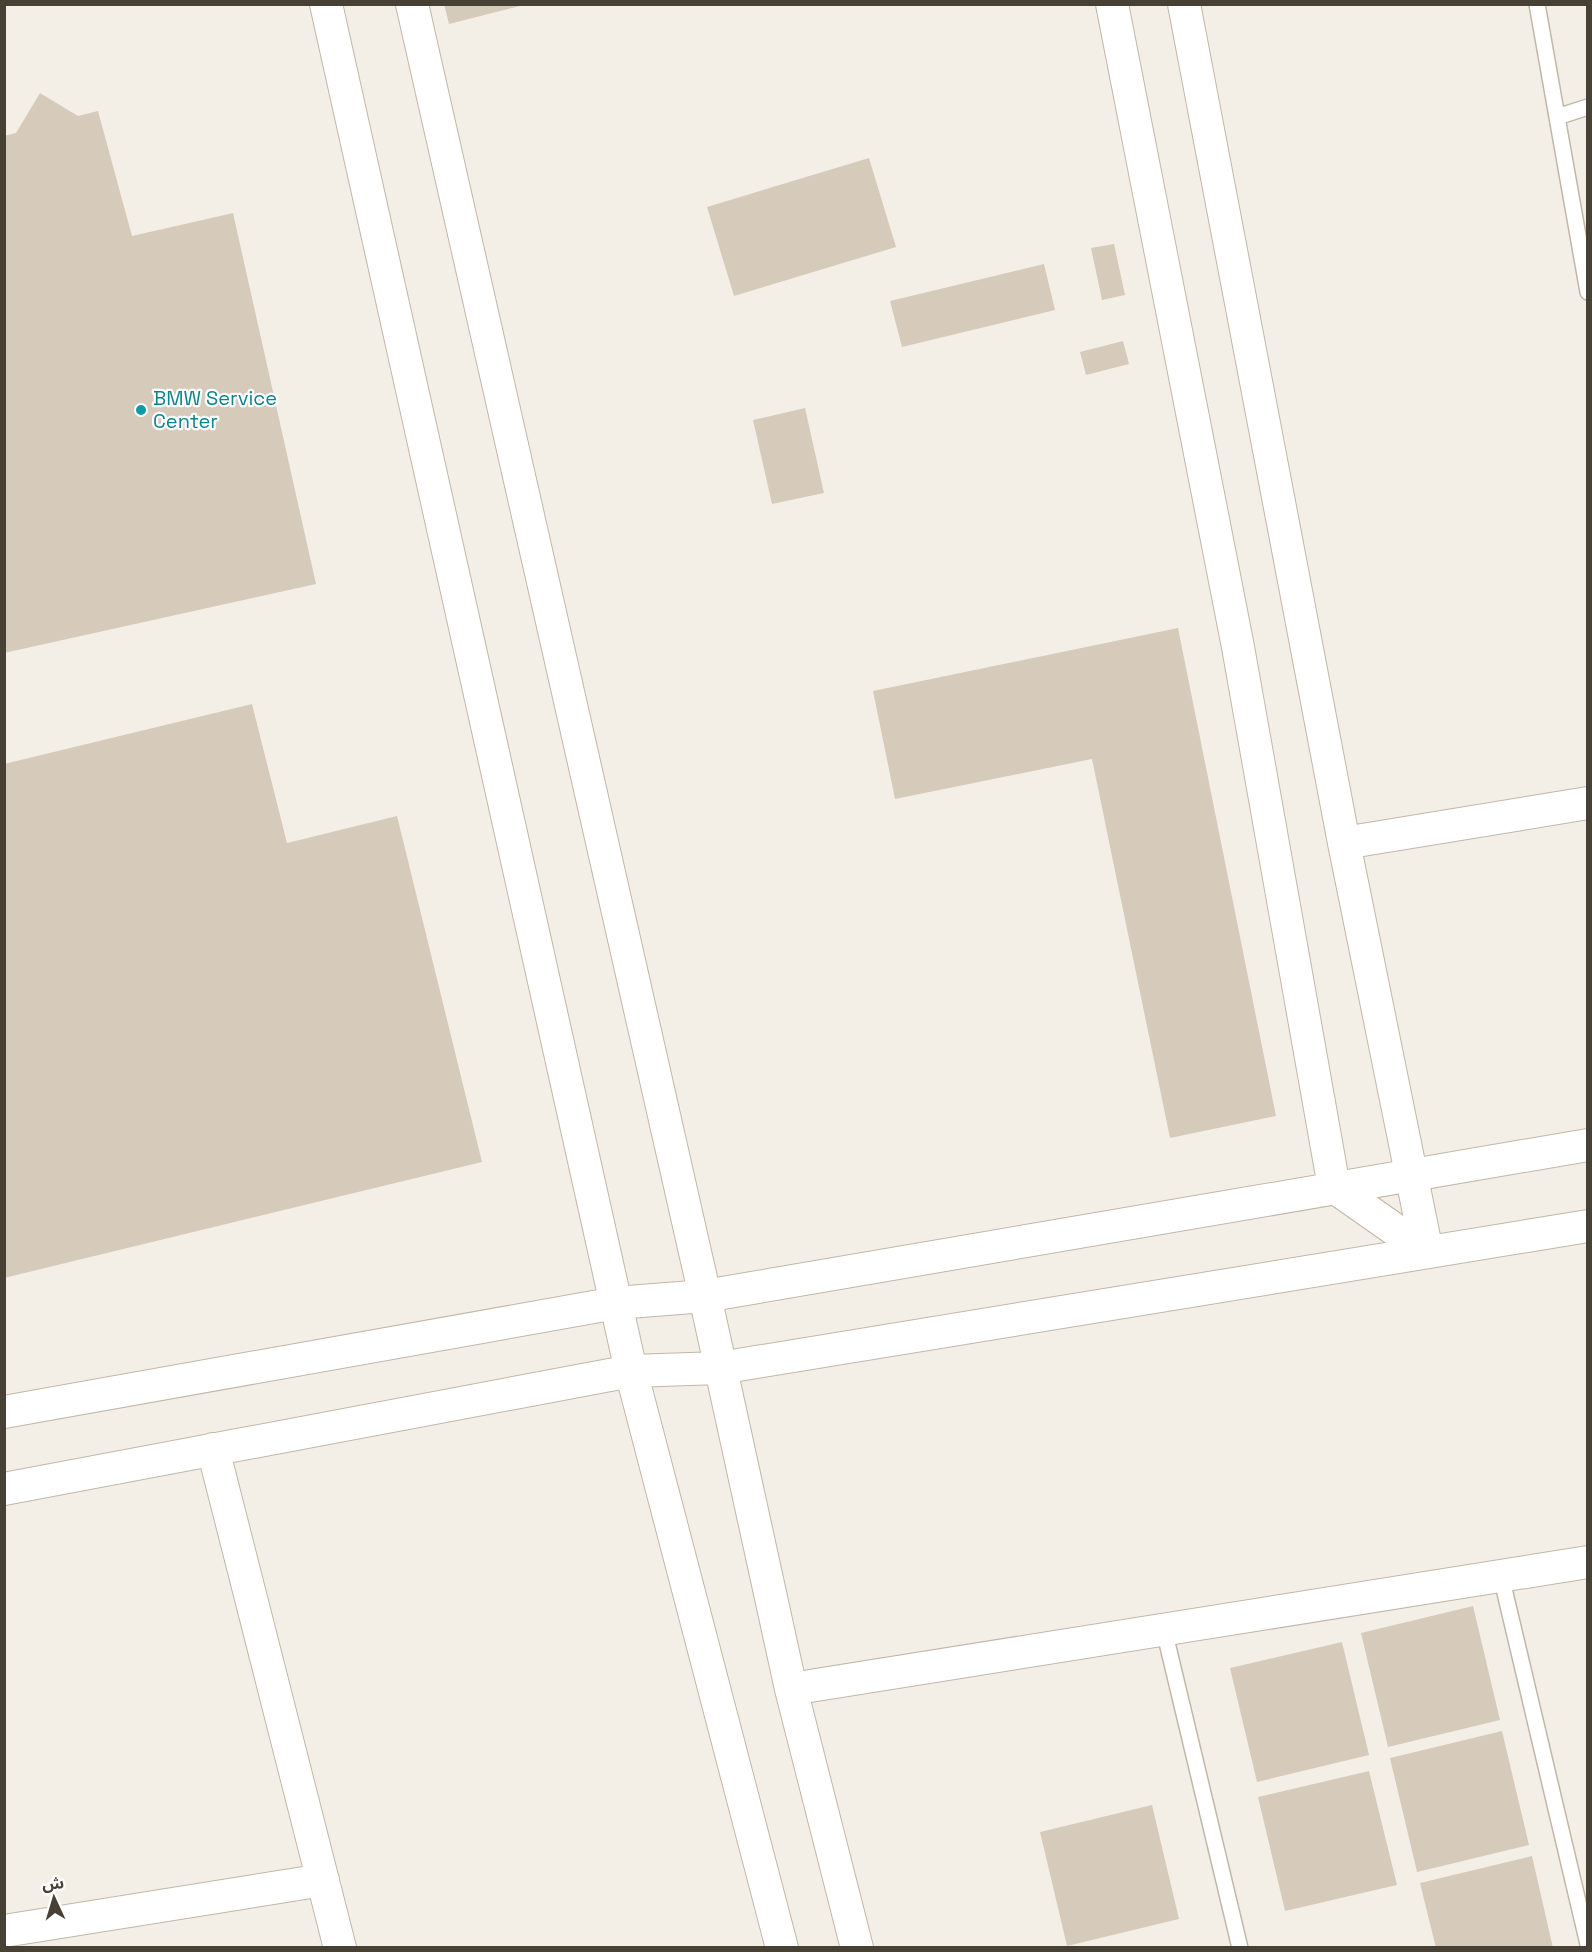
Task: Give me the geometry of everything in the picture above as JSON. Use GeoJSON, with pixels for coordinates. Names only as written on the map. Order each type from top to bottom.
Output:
{"type":"FeatureCollection","features":[{"type":"Feature","properties":{"kind":"street"},"geometry":{"type":"LineString","coordinates":[[326,4],[631,1371],[783,1947]]}},
{"type":"Feature","properties":{"kind":"street"},"geometry":{"type":"LineString","coordinates":[[412,4],[705,1296],[791,1689],[857,1947]]}},
{"type":"Feature","properties":{"kind":"street"},"geometry":{"type":"LineString","coordinates":[[1112,4],[1238,647],[1334,1187],[1427,1252]]}},
{"type":"Feature","properties":{"kind":"street"},"geometry":{"type":"LineString","coordinates":[[1184,4],[1344,843],[1427,1252]]}},
{"type":"Feature","properties":{"kind":"street"},"geometry":{"type":"LineString","coordinates":[[1344,843],[1587,803]]}},
{"type":"Feature","properties":{"kind":"street"},"geometry":{"type":"LineString","coordinates":[[4,1412],[616,1303],[705,1296],[1587,1145]]}},
{"type":"Feature","properties":{"kind":"street"},"geometry":{"type":"LineString","coordinates":[[4,1489],[631,1371],[720,1368],[1587,1226]]}},
{"type":"Feature","properties":{"kind":"street"},"geometry":{"type":"LineString","coordinates":[[213,1449],[340,1947]]}},
{"type":"Feature","properties":{"kind":"street"},"geometry":{"type":"LineString","coordinates":[[791,1689],[1587,1562]]}},
{"type":"Feature","properties":{"kind":"street"},"geometry":{"type":"LineString","coordinates":[[4,1930],[323,1880]]}},
{"type":"Feature","properties":{"kind":"lane"},"geometry":{"type":"LineString","coordinates":[[1537,4],[1587,292]]}},
{"type":"Feature","properties":{"kind":"lane"},"geometry":{"type":"LineString","coordinates":[[1557,117],[1587,107]]}},
{"type":"Feature","properties":{"kind":"lane"},"geometry":{"type":"LineString","coordinates":[[1501,1576],[1582,1900],[1587,1944]]}},
{"type":"Feature","properties":{"kind":"lane"},"geometry":{"type":"LineString","coordinates":[[1164,1630],[1240,1947]]}},
{"type":"Feature","properties":{"kind":"building"},"geometry":{"type":"Polygon","coordinates":[[[444,4],[524,4],[524,5],[449,24],[444,4]]]}},
{"type":"Feature","properties":{"kind":"building","name":"BMW Service Center"},"geometry":{"type":"Polygon","coordinates":[[[40,93],[78,116],[98,111],[132,236],[233,213],[316,584],[4,653],[4,136],[16,133],[40,93]]]}},
{"type":"Feature","properties":{"kind":"building"},"geometry":{"type":"Polygon","coordinates":[[[869,158],[896,247],[734,296],[707,207],[869,158]]]}},
{"type":"Feature","properties":{"kind":"building"},"geometry":{"type":"Polygon","coordinates":[[[1114,244],[1125,295],[1102,300],[1091,248],[1114,244]]]}},
{"type":"Feature","properties":{"kind":"building"},"geometry":{"type":"Polygon","coordinates":[[[1044,264],[1055,310],[902,347],[890,301],[1044,264]]]}},
{"type":"Feature","properties":{"kind":"building"},"geometry":{"type":"Polygon","coordinates":[[[1123,341],[1129,364],[1086,375],[1080,352],[1123,341]]]}},
{"type":"Feature","properties":{"kind":"building"},"geometry":{"type":"Polygon","coordinates":[[[805,408],[824,493],[772,504],[753,420],[805,408]]]}},
{"type":"Feature","properties":{"kind":"building"},"geometry":{"type":"Polygon","coordinates":[[[1178,628],[1276,1116],[1170,1138],[1092,759],[895,799],[873,691],[1178,628]]]}},
{"type":"Feature","properties":{"kind":"building"},"geometry":{"type":"Polygon","coordinates":[[[252,704],[287,843],[397,816],[482,1162],[4,1278],[4,764],[252,704]]]}},
{"type":"Feature","properties":{"kind":"building"},"geometry":{"type":"Polygon","coordinates":[[[1473,1606],[1500,1720],[1388,1747],[1361,1633],[1473,1606]]]}},
{"type":"Feature","properties":{"kind":"building"},"geometry":{"type":"Polygon","coordinates":[[[1342,1642],[1369,1755],[1257,1782],[1230,1668],[1342,1642]]]}},
{"type":"Feature","properties":{"kind":"building"},"geometry":{"type":"Polygon","coordinates":[[[1502,1731],[1529,1845],[1417,1872],[1390,1758],[1502,1731]]]}},
{"type":"Feature","properties":{"kind":"building"},"geometry":{"type":"Polygon","coordinates":[[[1369,1771],[1397,1885],[1285,1911],[1258,1797],[1369,1771]]]}},
{"type":"Feature","properties":{"kind":"building"},"geometry":{"type":"Polygon","coordinates":[[[1152,1805],[1179,1919],[1067,1946],[1040,1832],[1152,1805]]]}},
{"type":"Feature","properties":{"kind":"building"},"geometry":{"type":"Polygon","coordinates":[[[1532,1856],[1553,1948],[1436,1948],[1420,1883],[1532,1856]]]}},
{"type":"Feature","properties":{"kind":"place","name":"BMW Service Center"},"geometry":{"type":"Point","coordinates":[141,410]}}]}
